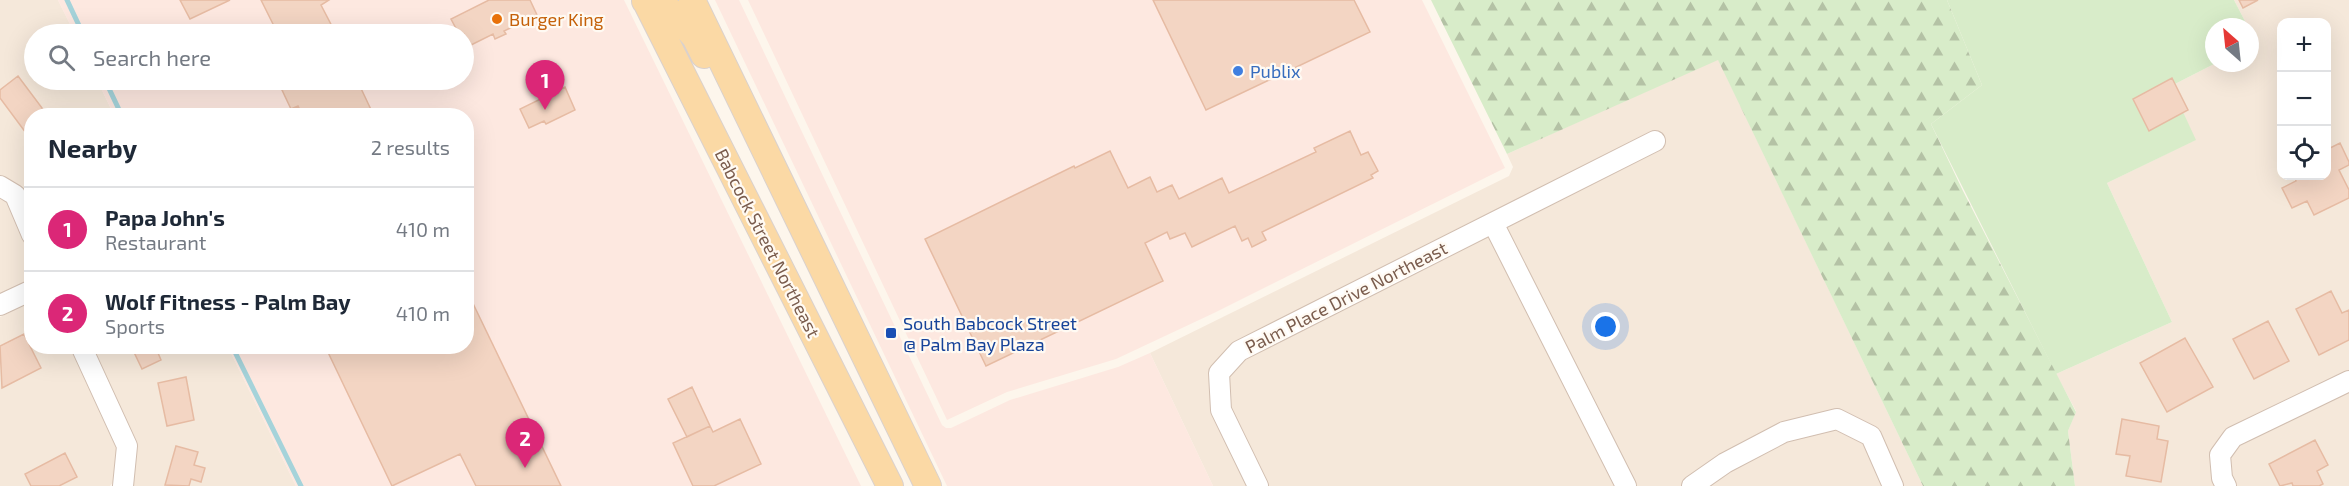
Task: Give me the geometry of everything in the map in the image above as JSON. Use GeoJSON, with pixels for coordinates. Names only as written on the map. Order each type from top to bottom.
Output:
{"type":"FeatureCollection","features":[{"type":"Feature","properties":{"kind":"main road","name":"Babcock Street Northeast"},"geometry":{"type":"LineString","coordinates":[[645,0],[890,486]]}},
{"type":"Feature","properties":{"kind":"main road"},"geometry":{"type":"LineString","coordinates":[[645,0],[672,12],[694,37],[727,100],[759,137]]}},
{"type":"Feature","properties":{"kind":"main road","name":"Babcock Street Northeast"},"geometry":{"type":"LineString","coordinates":[[692,0],[928,486]]}},
{"type":"Feature","properties":{"kind":"main road"},"geometry":{"type":"LineString","coordinates":[[804,315],[834,336],[865,396],[891,410]]}},
{"type":"Feature","properties":{"kind":"main road"},"geometry":{"type":"LineString","coordinates":[[868,441],[879,441],[900,450],[922,486]]}},
{"type":"Feature","properties":{"kind":"street","name":"Palm Place Drive Northeast"},"geometry":{"type":"LineString","coordinates":[[1258,486],[1221,410],[1219,373],[1239,351],[1655,141]]}},
{"type":"Feature","properties":{"kind":"street"},"geometry":{"type":"LineString","coordinates":[[0,186],[15,195],[24,217]]}},
{"type":"Feature","properties":{"kind":"street"},"geometry":{"type":"LineString","coordinates":[[1493,223],[1626,486]]}},
{"type":"Feature","properties":{"kind":"street"},"geometry":{"type":"LineString","coordinates":[[0,306],[24,294]]}},
{"type":"Feature","properties":{"kind":"street"},"geometry":{"type":"LineString","coordinates":[[85,354],[127,446],[123,486]]}},
{"type":"Feature","properties":{"kind":"street"},"geometry":{"type":"LineString","coordinates":[[2226,486],[2222,478],[2220,455],[2233,437],[2349,381]]}},
{"type":"Feature","properties":{"kind":"street"},"geometry":{"type":"LineString","coordinates":[[1692,486],[1725,463],[1784,432],[1837,419],[1871,436],[1893,486]]}},
{"type":"Feature","properties":{"kind":"shaded area"},"geometry":{"type":"Polygon","coordinates":[[[0,0],[58,0],[70,24],[24,24],[24,90],[102,90],[111,108],[24,108],[24,197],[19,186],[0,175],[0,0]]]}},
{"type":"Feature","properties":{"kind":"shaded area"},"geometry":{"type":"Polygon","coordinates":[[[58,0],[624,0],[861,486],[296,486],[231,354],[474,354],[474,108],[111,108],[102,90],[474,90],[474,24],[70,24],[58,0]]]}},
{"type":"Feature","properties":{"kind":"shaded area"},"geometry":{"type":"Polygon","coordinates":[[[715,0],[739,0],[942,425],[951,428],[1010,400],[1118,367],[1150,353],[1213,486],[947,486],[715,0]]]}},
{"type":"Feature","properties":{"kind":"shaded area"},"geometry":{"type":"Polygon","coordinates":[[[748,0],[1422,0],[1505,168],[1214,313],[1116,359],[1007,392],[947,420],[748,0]]]}},
{"type":"Feature","properties":{"kind":"shaded area"},"geometry":{"type":"Polygon","coordinates":[[[2234,0],[2349,0],[2349,486],[2075,486],[2068,431],[2076,411],[2056,374],[2172,322],[2107,183],[2195,140],[2171,86],[2205,69],[2205,72],[2259,72],[2259,18],[2243,18],[2234,0]]]}},
{"type":"Feature","properties":{"kind":"shaded area"},"geometry":{"type":"Polygon","coordinates":[[[1718,59],[1923,486],[1213,486],[1150,353],[1509,176],[1513,167],[1507,154],[1718,59]]]}},
{"type":"Feature","properties":{"kind":"shaded area"},"geometry":{"type":"Polygon","coordinates":[[[0,197],[7,202],[24,241],[24,282],[0,294],[0,197]]]}},
{"type":"Feature","properties":{"kind":"shaded area"},"geometry":{"type":"Polygon","coordinates":[[[24,305],[24,354],[74,354],[117,447],[115,480],[110,486],[0,486],[0,317],[24,305]]]}},
{"type":"Feature","properties":{"kind":"shaded area"},"geometry":{"type":"Polygon","coordinates":[[[94,354],[231,354],[296,486],[133,486],[136,448],[94,354]]]}},
{"type":"Feature","properties":{"kind":"green space"},"geometry":{"type":"Polygon","coordinates":[[[1431,0],[1947,0],[1982,85],[1931,124],[2076,412],[2068,431],[2075,486],[1923,486],[1718,60],[1507,154],[1431,0]]]}},
{"type":"Feature","properties":{"kind":"green space"},"geometry":{"type":"Polygon","coordinates":[[[1947,0],[2234,0],[2243,18],[2205,18],[2205,69],[2171,86],[2196,140],[2107,183],[2172,322],[2056,374],[1931,124],[1982,85],[1947,0]]]}},
{"type":"Feature","properties":{"kind":"building"},"geometry":{"type":"Polygon","coordinates":[[[180,0],[230,0],[190,19],[180,0]]]}},
{"type":"Feature","properties":{"kind":"building"},"geometry":{"type":"Polygon","coordinates":[[[261,0],[329,0],[321,5],[331,24],[273,24],[261,0]]]}},
{"type":"Feature","properties":{"kind":"building"},"geometry":{"type":"Polygon","coordinates":[[[489,0],[530,0],[537,15],[504,31],[506,34],[495,39],[493,34],[474,44],[474,24],[454,24],[451,19],[489,0]]]}},
{"type":"Feature","properties":{"kind":"building","name":"Publix"},"geometry":{"type":"Polygon","coordinates":[[[1153,0],[1354,0],[1370,32],[1206,110],[1153,0]]]}},
{"type":"Feature","properties":{"kind":"building"},"geometry":{"type":"Polygon","coordinates":[[[2239,0],[2258,0],[2243,8],[2239,0]]]}},
{"type":"Feature","properties":{"kind":"building"},"geometry":{"type":"Polygon","coordinates":[[[18,76],[24,84],[24,90],[28,90],[42,108],[24,108],[24,130],[0,98],[0,90],[18,76]]]}},
{"type":"Feature","properties":{"kind":"building"},"geometry":{"type":"Polygon","coordinates":[[[2172,78],[2188,110],[2149,131],[2133,99],[2172,78]]]}},
{"type":"Feature","properties":{"kind":"building"},"geometry":{"type":"Polygon","coordinates":[[[565,87],[575,110],[546,124],[544,121],[529,128],[520,109],[565,87]]]}},
{"type":"Feature","properties":{"kind":"building"},"geometry":{"type":"Polygon","coordinates":[[[282,90],[362,90],[370,108],[299,108],[298,106],[291,108],[282,90]]]}},
{"type":"Feature","properties":{"kind":"building"},"geometry":{"type":"Polygon","coordinates":[[[1350,131],[1361,155],[1368,152],[1378,171],[1371,175],[1373,178],[1262,232],[1266,240],[1252,247],[1248,238],[1242,241],[1235,226],[1192,247],[1185,233],[1170,239],[1167,232],[1145,243],[1163,281],[986,366],[925,239],[1074,166],[1075,168],[1110,151],[1128,188],[1150,177],[1157,192],[1172,185],[1179,199],[1222,178],[1229,193],[1316,152],[1314,148],[1350,131]]]}},
{"type":"Feature","properties":{"kind":"building"},"geometry":{"type":"Polygon","coordinates":[[[2340,143],[2349,162],[2349,165],[2339,170],[2349,190],[2349,198],[2314,215],[2307,201],[2292,208],[2282,188],[2296,180],[2331,180],[2331,148],[2340,143]]]}},
{"type":"Feature","properties":{"kind":"building"},"geometry":{"type":"Polygon","coordinates":[[[2331,291],[2342,313],[2349,310],[2349,340],[2319,355],[2296,309],[2331,291]]]}},
{"type":"Feature","properties":{"kind":"building"},"geometry":{"type":"Polygon","coordinates":[[[474,306],[561,486],[476,486],[460,454],[392,486],[329,354],[474,354],[474,306]]]}},
{"type":"Feature","properties":{"kind":"building"},"geometry":{"type":"Polygon","coordinates":[[[2268,321],[2289,361],[2254,379],[2233,339],[2268,321]]]}},
{"type":"Feature","properties":{"kind":"building"},"geometry":{"type":"Polygon","coordinates":[[[24,334],[24,354],[34,354],[41,368],[2,388],[0,346],[24,334]]]}},
{"type":"Feature","properties":{"kind":"building"},"geometry":{"type":"Polygon","coordinates":[[[2185,338],[2213,387],[2167,412],[2140,363],[2185,338]]]}},
{"type":"Feature","properties":{"kind":"building"},"geometry":{"type":"Polygon","coordinates":[[[135,354],[158,354],[161,360],[142,369],[135,354]]]}},
{"type":"Feature","properties":{"kind":"building"},"geometry":{"type":"Polygon","coordinates":[[[186,377],[194,420],[167,426],[158,383],[186,377]]]}},
{"type":"Feature","properties":{"kind":"building"},"geometry":{"type":"Polygon","coordinates":[[[692,387],[710,426],[687,437],[668,399],[692,387]]]}},
{"type":"Feature","properties":{"kind":"building"},"geometry":{"type":"Polygon","coordinates":[[[740,419],[761,464],[714,486],[693,486],[673,443],[710,426],[713,432],[740,419]]]}},
{"type":"Feature","properties":{"kind":"building"},"geometry":{"type":"Polygon","coordinates":[[[2122,419],[2159,426],[2157,439],[2168,441],[2161,482],[2126,476],[2130,456],[2116,454],[2122,419]]]}},
{"type":"Feature","properties":{"kind":"building"},"geometry":{"type":"Polygon","coordinates":[[[2315,440],[2328,465],[2317,471],[2323,484],[2293,486],[2292,483],[2280,486],[2269,464],[2315,440]]]}},
{"type":"Feature","properties":{"kind":"building"},"geometry":{"type":"Polygon","coordinates":[[[176,446],[198,452],[194,465],[205,468],[201,482],[191,479],[189,486],[165,485],[176,446]]]}},
{"type":"Feature","properties":{"kind":"building"},"geometry":{"type":"Polygon","coordinates":[[[65,453],[77,477],[59,486],[31,486],[25,474],[65,453]]]}},
{"type":"Feature","properties":{"kind":"waterway"},"geometry":{"type":"LineString","coordinates":[[67,0],[78,24]]}},
{"type":"Feature","properties":{"kind":"waterway"},"geometry":{"type":"LineString","coordinates":[[110,90],[118,108]]}},
{"type":"Feature","properties":{"kind":"waterway"},"geometry":{"type":"LineString","coordinates":[[236,354],[301,486]]}},
{"type":"Feature","properties":{"kind":"place","name":"Burger King"},"geometry":{"type":"Point","coordinates":[497,19]}},
{"type":"Feature","properties":{"kind":"place","name":"Publix"},"geometry":{"type":"Point","coordinates":[1238,71]}},
{"type":"Feature","properties":{"kind":"place","name":"Papa John's"},"geometry":{"type":"Point","coordinates":[545,110]}},
{"type":"Feature","properties":{"kind":"place","name":"South Babcock Street @ Palm Bay Plaza"},"geometry":{"type":"Point","coordinates":[891,333]}},
{"type":"Feature","properties":{"kind":"place","name":"Wolf Fitness - Palm Bay"},"geometry":{"type":"Point","coordinates":[525,468]}}]}
